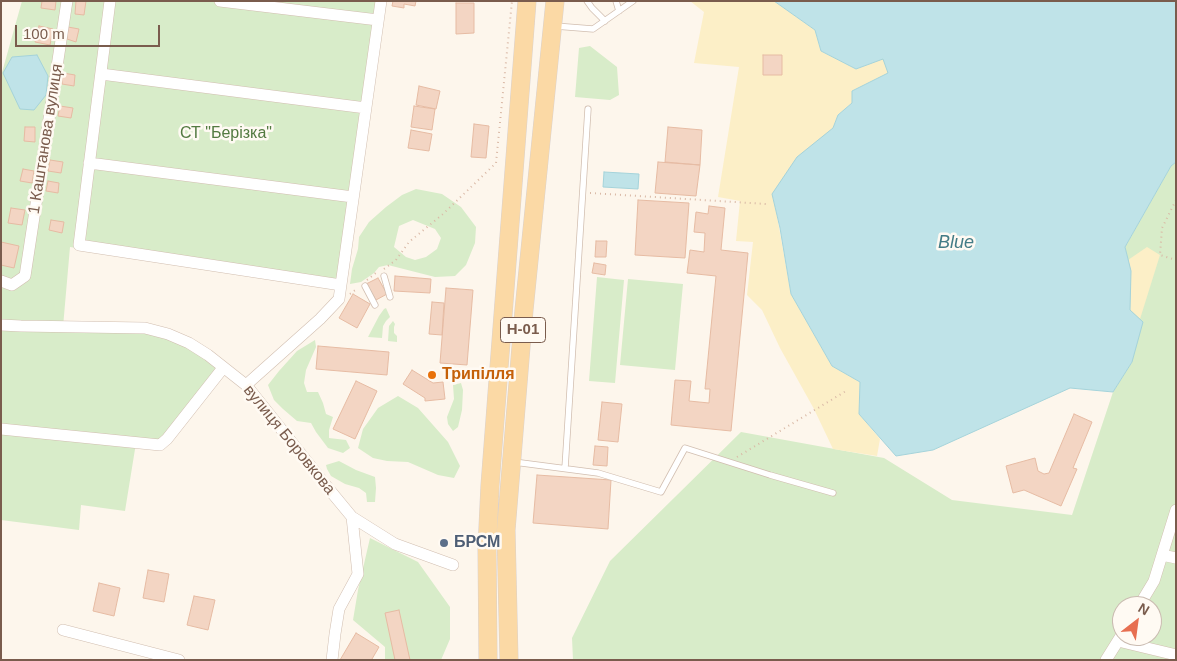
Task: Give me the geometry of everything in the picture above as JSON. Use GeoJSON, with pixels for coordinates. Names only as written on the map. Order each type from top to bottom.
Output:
{"type":"FeatureCollection","features":[{"type":"Feature","properties":{"kind":"main road","name":"Н-01"},"geometry":{"type":"LineString","coordinates":[[488,660],[487,548],[490,485],[527,1]]}},
{"type":"Feature","properties":{"kind":"main road","name":"Н-01"},"geometry":{"type":"LineString","coordinates":[[508,660],[506,530],[524,310],[555,1]]}},
{"type":"Feature","properties":{"kind":"street","name":"1 Каштанова вулиця"},"geometry":{"type":"LineString","coordinates":[[1,282],[12,285],[26,276],[67,1]]}},
{"type":"Feature","properties":{"kind":"street"},"geometry":{"type":"LineString","coordinates":[[110,1],[78,245],[341,285]]}},
{"type":"Feature","properties":{"kind":"street"},"geometry":{"type":"LineString","coordinates":[[220,1],[378,20]]}},
{"type":"Feature","properties":{"kind":"street"},"geometry":{"type":"LineString","coordinates":[[246,385],[320,319],[339,299],[381,1]]}},
{"type":"Feature","properties":{"kind":"street"},"geometry":{"type":"LineString","coordinates":[[101,74],[366,108]]}},
{"type":"Feature","properties":{"kind":"street"},"geometry":{"type":"LineString","coordinates":[[89,163],[354,197]]}},
{"type":"Feature","properties":{"kind":"street","name":"вулиця Боровкова"},"geometry":{"type":"LineString","coordinates":[[1,325],[145,328],[168,334],[189,343],[208,355],[246,385],[352,517],[395,544],[453,565]]}},
{"type":"Feature","properties":{"kind":"street"},"geometry":{"type":"LineString","coordinates":[[1,429],[160,445],[167,439],[223,368]]}},
{"type":"Feature","properties":{"kind":"street"},"geometry":{"type":"LineString","coordinates":[[1145,596],[1154,581],[1176,510]]}},
{"type":"Feature","properties":{"kind":"street"},"geometry":{"type":"LineString","coordinates":[[332,660],[339,610],[358,574],[352,517]]}},
{"type":"Feature","properties":{"kind":"street"},"geometry":{"type":"LineString","coordinates":[[1162,554],[1176,558]]}},
{"type":"Feature","properties":{"kind":"street"},"geometry":{"type":"LineString","coordinates":[[63,630],[149,656],[179,660]]}},
{"type":"Feature","properties":{"kind":"street"},"geometry":{"type":"LineString","coordinates":[[1106,660],[1115,646]]}},
{"type":"Feature","properties":{"kind":"street"},"geometry":{"type":"LineString","coordinates":[[1148,646],[1176,655]]}},
{"type":"Feature","properties":{"kind":"lane"},"geometry":{"type":"LineString","coordinates":[[587,1],[605,21]]}},
{"type":"Feature","properties":{"kind":"lane"},"geometry":{"type":"LineString","coordinates":[[616,1],[619,11]]}},
{"type":"Feature","properties":{"kind":"lane"},"geometry":{"type":"LineString","coordinates":[[553,26],[593,29],[633,1]]}},
{"type":"Feature","properties":{"kind":"lane"},"geometry":{"type":"LineString","coordinates":[[565,468],[588,109]]}},
{"type":"Feature","properties":{"kind":"lane"},"geometry":{"type":"LineString","coordinates":[[384,276],[390,297]]}},
{"type":"Feature","properties":{"kind":"lane"},"geometry":{"type":"LineString","coordinates":[[364,284],[375,305]]}},
{"type":"Feature","properties":{"kind":"lane"},"geometry":{"type":"LineString","coordinates":[[512,461],[598,473],[660,492],[685,448],[832,493]]}},
{"type":"Feature","properties":{"kind":"path"},"geometry":{"type":"LineString","coordinates":[[335,303],[343,300],[396,260],[409,242],[444,214],[496,163],[512,1]]}},
{"type":"Feature","properties":{"kind":"path"},"geometry":{"type":"LineString","coordinates":[[583,193],[766,204]]}},
{"type":"Feature","properties":{"kind":"path"},"geometry":{"type":"LineString","coordinates":[[1176,200],[1162,228],[1160,255],[1176,260]]}},
{"type":"Feature","properties":{"kind":"path"},"geometry":{"type":"LineString","coordinates":[[728,462],[846,391]]}},
{"type":"Feature","properties":{"kind":"green space","name":"СТ \"Берізка\""},"geometry":{"type":"Polygon","coordinates":[[[22,1],[381,1],[341,285],[70,247],[63,327],[168,334],[223,368],[167,439],[136,443],[125,511],[81,505],[79,530],[1,520],[1,76],[22,1]]]}},
{"type":"Feature","properties":{"kind":"green space"},"geometry":{"type":"Polygon","coordinates":[[[590,46],[617,67],[619,95],[610,100],[575,97],[579,48],[590,46]]]}},
{"type":"Feature","properties":{"kind":"green space"},"geometry":{"type":"Polygon","coordinates":[[[1176,162],[1176,660],[573,660],[572,638],[610,561],[741,432],[884,458],[952,500],[1072,515],[1113,392],[1132,362],[1128,260],[1125,247],[1171,166],[1176,162]]]}},
{"type":"Feature","properties":{"kind":"green space"},"geometry":{"type":"Polygon","coordinates":[[[416,189],[442,194],[461,207],[476,227],[475,243],[466,265],[455,276],[435,277],[388,265],[379,267],[361,282],[350,284],[359,237],[369,222],[402,195],[416,189]],[[413,220],[399,226],[394,247],[406,257],[415,260],[426,257],[437,249],[441,238],[435,229],[413,220]]]}},
{"type":"Feature","properties":{"kind":"green space"},"geometry":{"type":"Polygon","coordinates":[[[597,277],[624,280],[615,383],[589,381],[597,277]]]}},
{"type":"Feature","properties":{"kind":"green space"},"geometry":{"type":"Polygon","coordinates":[[[628,279],[683,284],[675,370],[620,365],[628,279]]]}},
{"type":"Feature","properties":{"kind":"green space"},"geometry":{"type":"Polygon","coordinates":[[[386,308],[390,317],[383,326],[382,338],[368,337],[379,316],[386,308]]]}},
{"type":"Feature","properties":{"kind":"green space"},"geometry":{"type":"Polygon","coordinates":[[[393,321],[397,342],[388,341],[389,326],[393,321]]]}},
{"type":"Feature","properties":{"kind":"green space"},"geometry":{"type":"Polygon","coordinates":[[[315,340],[316,347],[306,370],[304,383],[307,392],[318,392],[326,414],[333,417],[329,438],[346,440],[350,448],[343,453],[328,448],[311,423],[297,421],[283,409],[274,400],[268,385],[297,351],[315,340]]]}},
{"type":"Feature","properties":{"kind":"green space"},"geometry":{"type":"Polygon","coordinates":[[[461,383],[463,390],[462,410],[458,427],[453,431],[448,424],[447,417],[454,399],[453,385],[461,383]]]}},
{"type":"Feature","properties":{"kind":"green space"},"geometry":{"type":"Polygon","coordinates":[[[398,396],[418,408],[448,442],[460,466],[454,478],[438,475],[408,462],[373,458],[358,448],[363,429],[378,408],[398,396]]]}},
{"type":"Feature","properties":{"kind":"green space"},"geometry":{"type":"Polygon","coordinates":[[[339,461],[375,477],[375,502],[367,502],[366,493],[331,476],[326,465],[339,461]]]}},
{"type":"Feature","properties":{"kind":"green space"},"geometry":{"type":"Polygon","coordinates":[[[370,538],[418,562],[450,607],[450,639],[441,660],[385,660],[385,647],[353,620],[370,538]]]}},
{"type":"Feature","properties":{"kind":"sand"},"geometry":{"type":"Polygon","coordinates":[[[690,1],[774,1],[815,30],[821,51],[856,69],[883,58],[889,73],[852,91],[852,103],[838,115],[833,128],[773,194],[791,294],[832,366],[860,382],[859,414],[880,439],[877,456],[833,449],[762,310],[747,295],[753,242],[736,241],[740,201],[718,197],[739,67],[694,63],[704,12],[690,1]]]}},
{"type":"Feature","properties":{"kind":"sand"},"geometry":{"type":"Polygon","coordinates":[[[1147,247],[1160,255],[1140,319],[1130,310],[1131,271],[1128,260],[1147,247]]]}},
{"type":"Feature","properties":{"kind":"water","name":"Blue"},"geometry":{"type":"Polygon","coordinates":[[[774,1],[1176,1],[1176,162],[1171,166],[1125,247],[1131,271],[1130,310],[1143,322],[1132,362],[1113,392],[1070,388],[933,450],[896,456],[859,414],[860,382],[832,366],[791,294],[780,228],[772,194],[797,157],[833,128],[838,115],[852,103],[852,91],[888,73],[883,59],[856,69],[821,51],[815,30],[774,1]]]}},
{"type":"Feature","properties":{"kind":"water"},"geometry":{"type":"Polygon","coordinates":[[[37,55],[48,76],[46,95],[34,110],[20,109],[3,73],[12,57],[37,55]]]}},
{"type":"Feature","properties":{"kind":"water"},"geometry":{"type":"Polygon","coordinates":[[[604,172],[639,174],[638,189],[603,187],[604,172]]]}},
{"type":"Feature","properties":{"kind":"building"},"geometry":{"type":"Polygon","coordinates":[[[42,1],[56,1],[55,10],[41,8],[42,1]]]}},
{"type":"Feature","properties":{"kind":"building"},"geometry":{"type":"Polygon","coordinates":[[[76,1],[86,1],[84,15],[75,14],[76,1]]]}},
{"type":"Feature","properties":{"kind":"building"},"geometry":{"type":"Polygon","coordinates":[[[393,1],[416,1],[415,6],[404,4],[404,8],[392,6],[393,1]]]}},
{"type":"Feature","properties":{"kind":"building"},"geometry":{"type":"Polygon","coordinates":[[[456,3],[474,3],[474,33],[456,34],[456,3]]]}},
{"type":"Feature","properties":{"kind":"building"},"geometry":{"type":"Polygon","coordinates":[[[39,26],[53,29],[50,45],[35,42],[39,26]]]}},
{"type":"Feature","properties":{"kind":"building"},"geometry":{"type":"Polygon","coordinates":[[[68,27],[79,29],[76,42],[67,39],[68,27]]]}},
{"type":"Feature","properties":{"kind":"building"},"geometry":{"type":"Polygon","coordinates":[[[763,55],[782,55],[782,75],[763,75],[763,55]]]}},
{"type":"Feature","properties":{"kind":"building"},"geometry":{"type":"Polygon","coordinates":[[[63,73],[75,75],[74,86],[62,84],[63,73]]]}},
{"type":"Feature","properties":{"kind":"building"},"geometry":{"type":"Polygon","coordinates":[[[419,86],[440,91],[436,109],[416,105],[419,86]]]}},
{"type":"Feature","properties":{"kind":"building"},"geometry":{"type":"Polygon","coordinates":[[[60,106],[73,108],[71,118],[58,116],[60,106]]]}},
{"type":"Feature","properties":{"kind":"building"},"geometry":{"type":"Polygon","coordinates":[[[414,106],[435,109],[432,130],[411,127],[414,106]]]}},
{"type":"Feature","properties":{"kind":"building"},"geometry":{"type":"Polygon","coordinates":[[[474,124],[489,126],[486,158],[471,157],[474,124]]]}},
{"type":"Feature","properties":{"kind":"building"},"geometry":{"type":"Polygon","coordinates":[[[25,127],[35,127],[35,142],[24,141],[25,127]]]}},
{"type":"Feature","properties":{"kind":"building"},"geometry":{"type":"Polygon","coordinates":[[[668,127],[702,130],[700,165],[665,162],[668,127]]]}},
{"type":"Feature","properties":{"kind":"building"},"geometry":{"type":"Polygon","coordinates":[[[411,130],[432,134],[429,151],[408,148],[411,130]]]}},
{"type":"Feature","properties":{"kind":"building"},"geometry":{"type":"Polygon","coordinates":[[[50,160],[63,162],[61,173],[48,171],[50,160]]]}},
{"type":"Feature","properties":{"kind":"building"},"geometry":{"type":"Polygon","coordinates":[[[658,162],[700,165],[696,196],[655,193],[658,162]]]}},
{"type":"Feature","properties":{"kind":"building"},"geometry":{"type":"Polygon","coordinates":[[[23,169],[34,171],[32,183],[20,181],[23,169]]]}},
{"type":"Feature","properties":{"kind":"building"},"geometry":{"type":"Polygon","coordinates":[[[48,181],[59,183],[58,193],[46,191],[48,181]]]}},
{"type":"Feature","properties":{"kind":"building"},"geometry":{"type":"Polygon","coordinates":[[[638,200],[689,203],[685,258],[635,255],[638,200]]]}},
{"type":"Feature","properties":{"kind":"building"},"geometry":{"type":"Polygon","coordinates":[[[709,206],[725,208],[721,250],[748,253],[731,431],[671,425],[675,380],[691,381],[689,401],[709,403],[710,389],[705,389],[716,276],[687,273],[690,250],[704,252],[705,233],[694,232],[696,212],[708,214],[709,206]]]}},
{"type":"Feature","properties":{"kind":"building"},"geometry":{"type":"Polygon","coordinates":[[[11,208],[25,210],[22,225],[8,223],[11,208]]]}},
{"type":"Feature","properties":{"kind":"building"},"geometry":{"type":"Polygon","coordinates":[[[51,220],[64,222],[62,233],[49,230],[51,220]]]}},
{"type":"Feature","properties":{"kind":"building"},"geometry":{"type":"Polygon","coordinates":[[[596,241],[607,241],[606,257],[595,257],[596,241]]]}},
{"type":"Feature","properties":{"kind":"building"},"geometry":{"type":"Polygon","coordinates":[[[1,242],[19,246],[14,268],[1,265],[1,242]]]}},
{"type":"Feature","properties":{"kind":"building"},"geometry":{"type":"Polygon","coordinates":[[[594,263],[606,265],[605,275],[592,273],[594,263]]]}},
{"type":"Feature","properties":{"kind":"building"},"geometry":{"type":"Polygon","coordinates":[[[395,276],[431,279],[430,293],[394,291],[395,276]]]}},
{"type":"Feature","properties":{"kind":"building"},"geometry":{"type":"Polygon","coordinates":[[[378,278],[387,294],[376,300],[366,284],[378,278]]]}},
{"type":"Feature","properties":{"kind":"building"},"geometry":{"type":"Polygon","coordinates":[[[446,288],[473,290],[467,365],[440,363],[446,288]]]}},
{"type":"Feature","properties":{"kind":"building"},"geometry":{"type":"Polygon","coordinates":[[[353,294],[370,304],[357,328],[339,318],[353,294]]]}},
{"type":"Feature","properties":{"kind":"building"},"geometry":{"type":"Polygon","coordinates":[[[432,302],[444,303],[442,335],[429,334],[432,302]]]}},
{"type":"Feature","properties":{"kind":"building"},"geometry":{"type":"Polygon","coordinates":[[[318,346],[389,352],[387,375],[316,369],[318,346]]]}},
{"type":"Feature","properties":{"kind":"building"},"geometry":{"type":"Polygon","coordinates":[[[412,370],[433,383],[443,382],[445,399],[425,401],[425,398],[403,384],[412,370]]]}},
{"type":"Feature","properties":{"kind":"building"},"geometry":{"type":"Polygon","coordinates":[[[356,381],[377,391],[355,439],[333,429],[356,381]]]}},
{"type":"Feature","properties":{"kind":"building"},"geometry":{"type":"Polygon","coordinates":[[[602,402],[622,404],[618,442],[598,440],[602,402]]]}},
{"type":"Feature","properties":{"kind":"building"},"geometry":{"type":"Polygon","coordinates":[[[1074,414],[1092,422],[1073,468],[1077,469],[1061,506],[1024,490],[1013,493],[1006,466],[1035,458],[1038,471],[1044,474],[1049,473],[1074,414]]]}},
{"type":"Feature","properties":{"kind":"building"},"geometry":{"type":"Polygon","coordinates":[[[595,446],[608,447],[607,466],[593,465],[595,446]]]}},
{"type":"Feature","properties":{"kind":"building"},"geometry":{"type":"Polygon","coordinates":[[[537,475],[611,480],[608,529],[533,523],[537,475]]]}},
{"type":"Feature","properties":{"kind":"building"},"geometry":{"type":"Polygon","coordinates":[[[148,570],[169,574],[164,602],[143,598],[148,570]]]}},
{"type":"Feature","properties":{"kind":"building"},"geometry":{"type":"Polygon","coordinates":[[[99,583],[120,588],[114,616],[93,611],[99,583]]]}},
{"type":"Feature","properties":{"kind":"building"},"geometry":{"type":"Polygon","coordinates":[[[194,596],[215,600],[208,630],[187,625],[194,596]]]}},
{"type":"Feature","properties":{"kind":"building"},"geometry":{"type":"Polygon","coordinates":[[[399,610],[410,660],[395,660],[385,613],[399,610]]]}},
{"type":"Feature","properties":{"kind":"building"},"geometry":{"type":"Polygon","coordinates":[[[356,633],[379,647],[372,659],[374,660],[340,660],[356,633]]]}},
{"type":"Feature","properties":{"kind":"place","name":"Трипілля"},"geometry":{"type":"Point","coordinates":[432,375]}},
{"type":"Feature","properties":{"kind":"place","name":"БРСМ"},"geometry":{"type":"Point","coordinates":[444,543]}}]}
